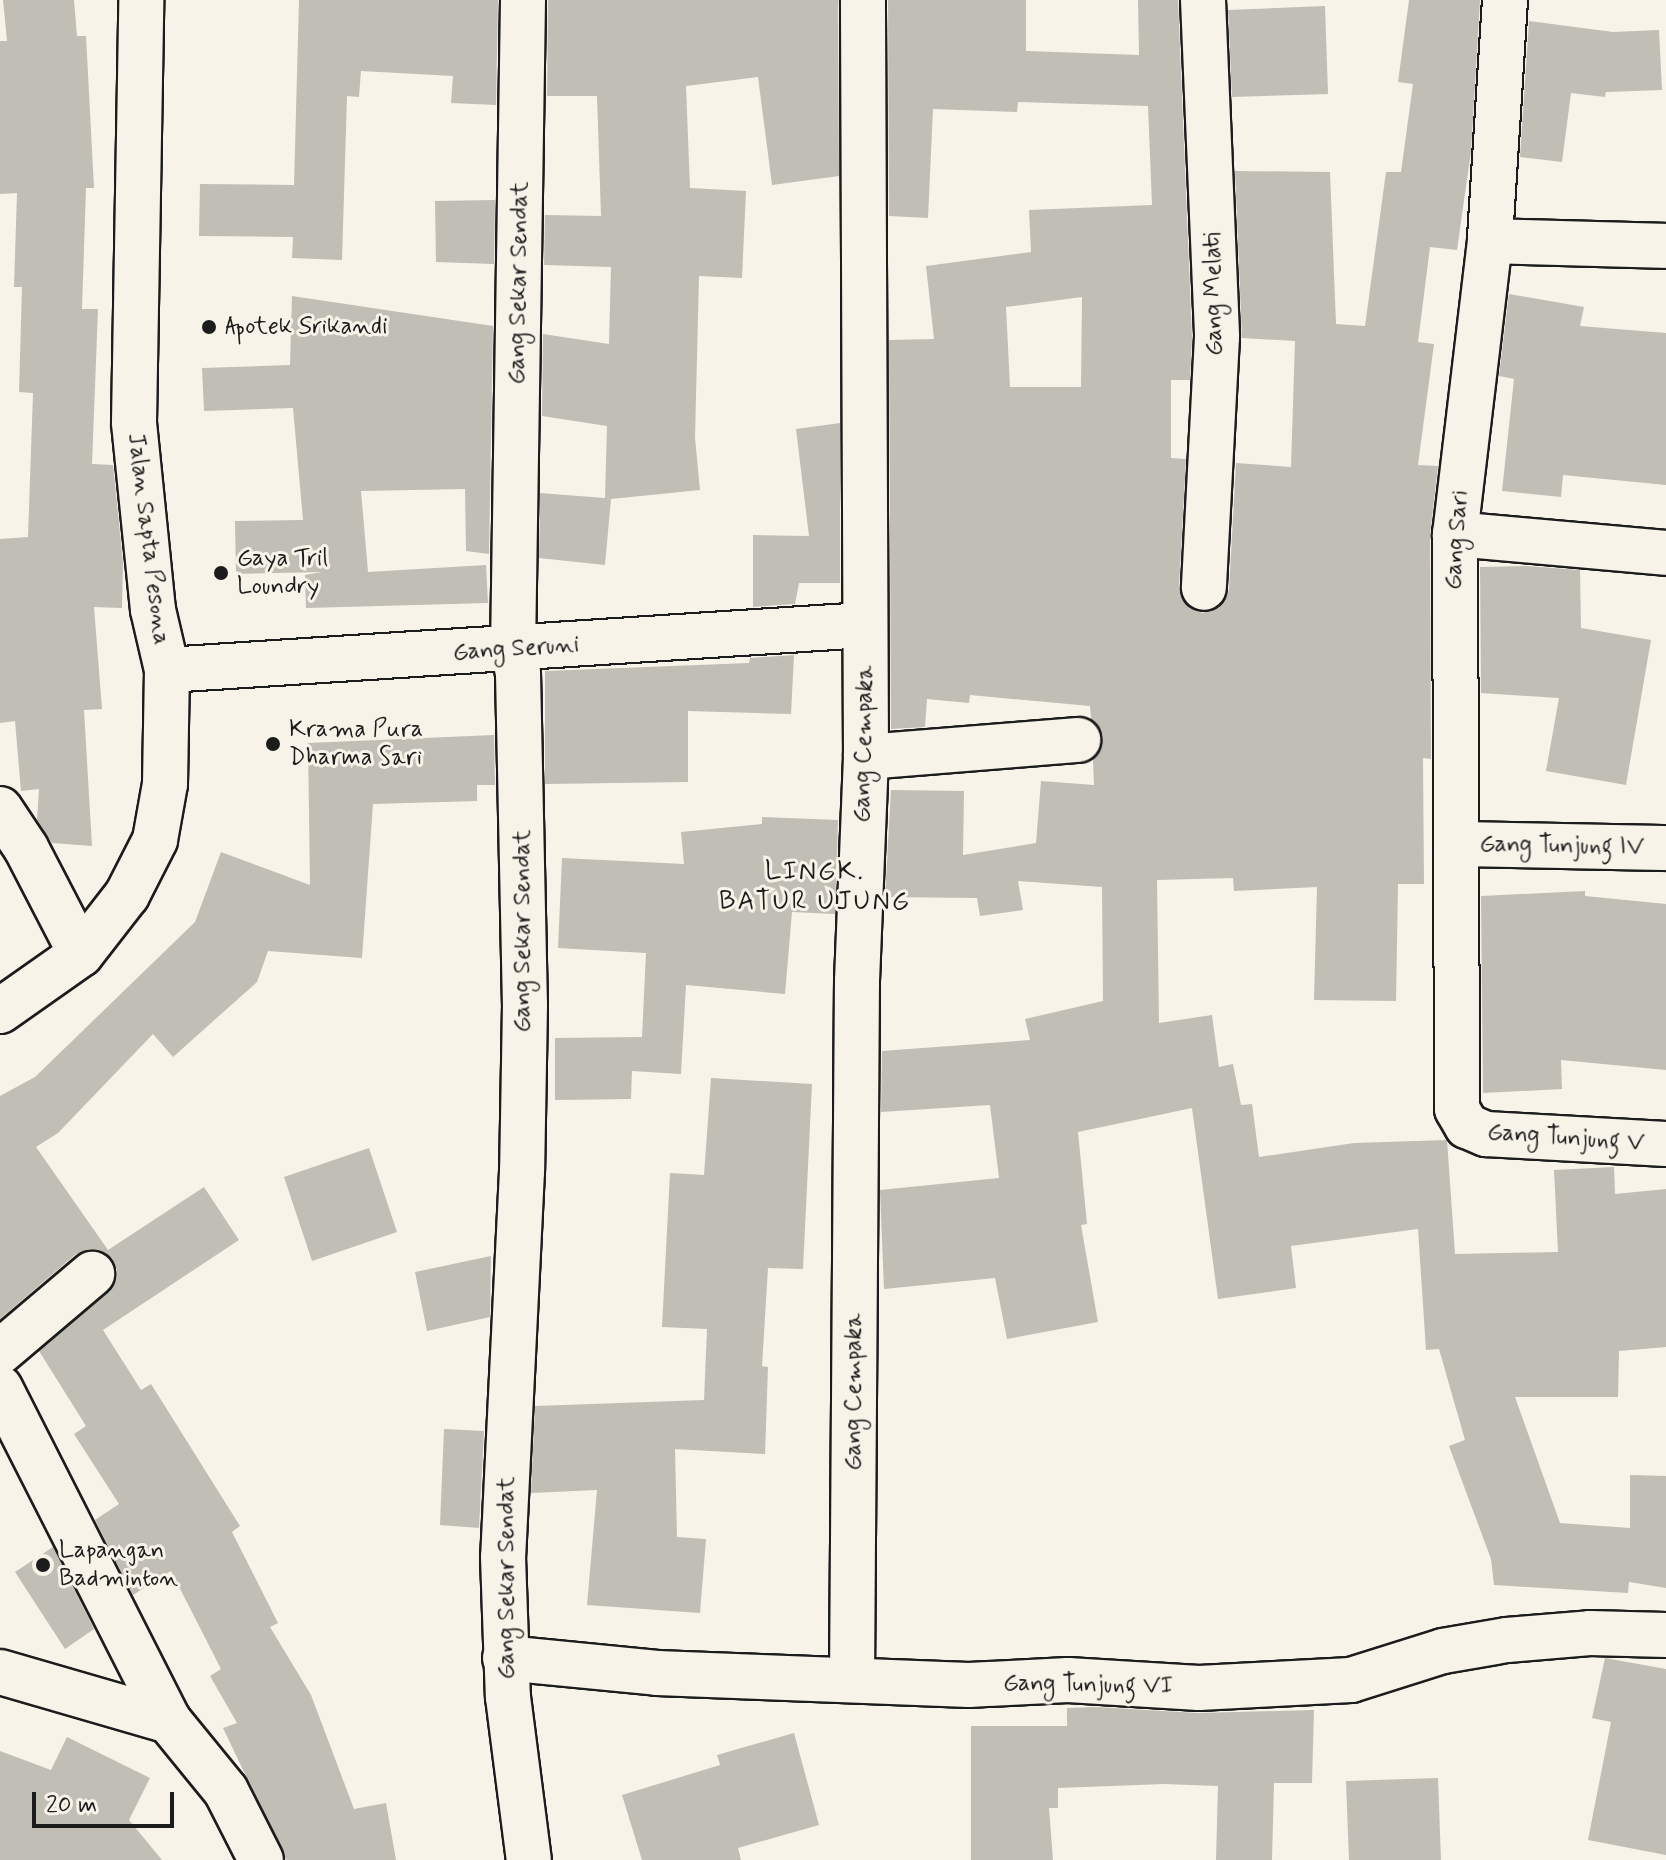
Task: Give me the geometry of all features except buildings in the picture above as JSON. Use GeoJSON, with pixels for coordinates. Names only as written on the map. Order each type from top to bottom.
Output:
{"type":"FeatureCollection","features":[{"type":"Feature","properties":{"kind":"street","name":"Jalan Sapta Pesona"},"geometry":{"type":"LineString","coordinates":[[0,1011],[81,954],[127,895],[155,840],[168,746],[167,670],[153,610],[134,422],[141,0]]}},
{"type":"Feature","properties":{"kind":"street","name":"Gang Sekar Sendat"},"geometry":{"type":"LineString","coordinates":[[523,0],[513,650],[518,673],[525,1005],[522,1171],[504,1502],[505,1658],[529,1860]]}},
{"type":"Feature","properties":{"kind":"street","name":"Gang Cempaka"},"geometry":{"type":"LineString","coordinates":[[852,1680],[857,981],[866,757],[863,0]]}},
{"type":"Feature","properties":{"kind":"street","name":"Gang Melati"},"geometry":{"type":"LineString","coordinates":[[1203,0],[1217,337],[1204,588]]}},
{"type":"Feature","properties":{"kind":"street","name":"Gang Sari"},"geometry":{"type":"LineString","coordinates":[[1455,1082],[1458,844],[1452,697],[1455,534],[1490,241],[1505,0]]}},
{"type":"Feature","properties":{"kind":"street"},"geometry":{"type":"LineString","coordinates":[[1490,241],[1666,246]]}},
{"type":"Feature","properties":{"kind":"street"},"geometry":{"type":"LineString","coordinates":[[1455,534],[1666,553]]}},
{"type":"Feature","properties":{"kind":"street","name":"Gang Seruni"},"geometry":{"type":"LineString","coordinates":[[167,670],[865,625]]}},
{"type":"Feature","properties":{"kind":"street"},"geometry":{"type":"LineString","coordinates":[[866,757],[1078,740]]}},
{"type":"Feature","properties":{"kind":"street"},"geometry":{"type":"LineString","coordinates":[[0,809],[26,848],[81,954]]}},
{"type":"Feature","properties":{"kind":"street","name":"Gang Tunjung IV"},"geometry":{"type":"LineString","coordinates":[[1458,844],[1666,848]]}},
{"type":"Feature","properties":{"kind":"street","name":"Gang Tunjung V"},"geometry":{"type":"LineString","coordinates":[[1455,1082],[1458,1114],[1476,1132],[1666,1144]]}},
{"type":"Feature","properties":{"kind":"street"},"geometry":{"type":"LineString","coordinates":[[0,1352],[92,1274]]}},
{"type":"Feature","properties":{"kind":"street"},"geometry":{"type":"LineString","coordinates":[[0,1388],[169,1721],[226,1791],[261,1860]]}},
{"type":"Feature","properties":{"kind":"street","name":"Gang Tunjung VI"},"geometry":{"type":"LineString","coordinates":[[505,1658],[657,1673],[969,1685],[1068,1680],[1199,1688],[1351,1680],[1443,1651],[1507,1640],[1590,1633],[1666,1635]]}},
{"type":"Feature","properties":{"kind":"street"},"geometry":{"type":"LineString","coordinates":[[0,1672],[169,1721]]}},
{"type":"Feature","properties":{"kind":"place","name":"Apotek Srikandi"},"geometry":{"type":"Point","coordinates":[209,327]}},
{"type":"Feature","properties":{"kind":"place","name":"Gaya Tril Loundry"},"geometry":{"type":"Point","coordinates":[221,573]}},
{"type":"Feature","properties":{"kind":"place","name":"Krama Pura Dharma Sari"},"geometry":{"type":"Point","coordinates":[273,744]}},
{"type":"Feature","properties":{"kind":"place","name":"Lapangan Badminton"},"geometry":{"type":"Point","coordinates":[43,1565]}},
{"type":"Feature","properties":{"kind":"district","name":"LINGK. BATUR UJUNG"},"geometry":{"type":"Point","coordinates":[815,888]}}]}
